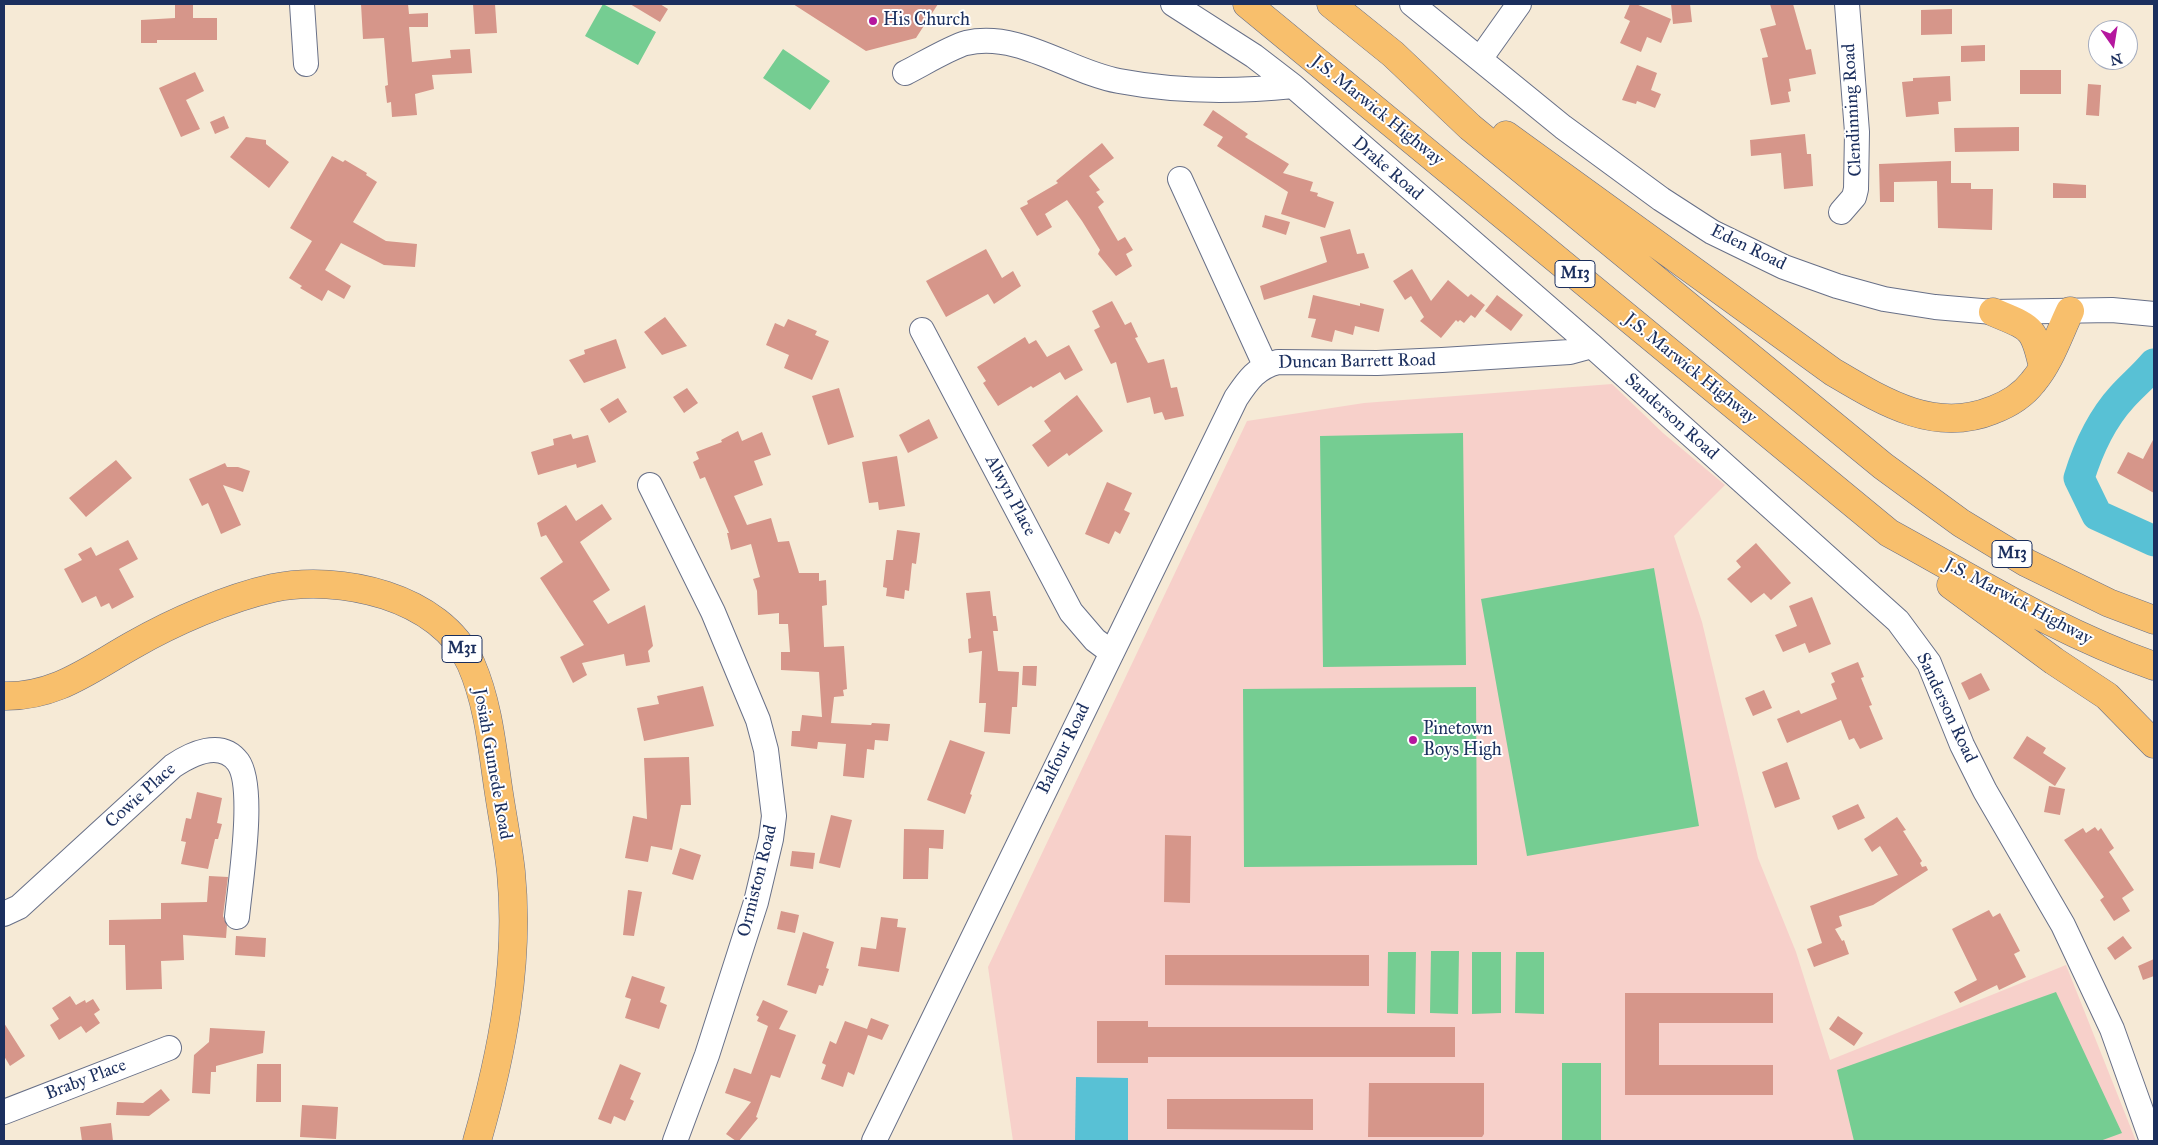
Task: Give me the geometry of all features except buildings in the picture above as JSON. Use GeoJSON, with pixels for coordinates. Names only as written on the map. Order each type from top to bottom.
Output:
{"type":"FeatureCollection","features":[{"type":"Feature","properties":{"kind":"main road","name":"M13"},"geometry":{"type":"LineString","coordinates":[[1331,4],[1393,54],[1470,127],[1883,466],[1961,523],[2026,563],[2109,603],[2154,620]]}},
{"type":"Feature","properties":{"kind":"main road","name":"J.S. Marwick Highway"},"geometry":{"type":"LineString","coordinates":[[1250,8],[1889,533],[2056,626],[2122,655],[2154,666]]}},
{"type":"Feature","properties":{"kind":"main road"},"geometry":{"type":"LineString","coordinates":[[1393,54],[1833,372],[1881,400],[1919,415],[1946,419],[1966,418],[1985,414],[2021,396],[2043,368],[2070,311]]}},
{"type":"Feature","properties":{"kind":"main road"},"geometry":{"type":"LineString","coordinates":[[1993,312],[2026,326],[2034,336],[2043,368]]}},
{"type":"Feature","properties":{"kind":"main road"},"geometry":{"type":"LineString","coordinates":[[1889,533],[1920,561],[1976,604],[2054,661],[2107,696],[2154,744]]}},
{"type":"Feature","properties":{"kind":"main road","name":"Josiah Gumede Road"},"geometry":{"type":"LineString","coordinates":[[4,696],[22,696],[48,691],[73,680],[135,643],[205,611],[272,588],[332,583],[395,597],[436,621],[455,639],[470,662],[481,694],[489,725],[511,873],[513,951],[506,1021],[495,1077],[477,1141]]}},
{"type":"Feature","properties":{"kind":"street"},"geometry":{"type":"LineString","coordinates":[[302,4],[306,64]]}},
{"type":"Feature","properties":{"kind":"street","name":"Drake Road"},"geometry":{"type":"LineString","coordinates":[[1172,4],[1254,56],[1293,86],[1592,346]]}},
{"type":"Feature","properties":{"kind":"street","name":"Eden Road"},"geometry":{"type":"LineString","coordinates":[[1412,4],[1563,126],[1661,200],[1712,232],[1784,267],[1837,286],[1884,299],[1935,307],[1993,312],[2112,310],[2154,314]]}},
{"type":"Feature","properties":{"kind":"street"},"geometry":{"type":"LineString","coordinates":[[1480,59],[1519,4]]}},
{"type":"Feature","properties":{"kind":"street","name":"Clendinning Road"},"geometry":{"type":"LineString","coordinates":[[1841,212],[1854,198],[1856,189],[1857,132],[1847,4]]}},
{"type":"Feature","properties":{"kind":"street"},"geometry":{"type":"LineString","coordinates":[[905,73],[966,43],[986,41],[1019,45],[1091,73],[1118,81],[1163,88],[1247,91],[1293,86]]}},
{"type":"Feature","properties":{"kind":"street","name":"Duncan Barrett Road"},"geometry":{"type":"LineString","coordinates":[[1180,179],[1265,365],[1292,361],[1377,363],[1471,358],[1570,352],[1592,346]]}},
{"type":"Feature","properties":{"kind":"street","name":"Alwyn Place"},"geometry":{"type":"LineString","coordinates":[[922,330],[1071,612],[1095,640],[1111,652]]}},
{"type":"Feature","properties":{"kind":"street","name":"Sanderson Road"},"geometry":{"type":"LineString","coordinates":[[1592,346],[1898,621],[1915,642],[1929,663],[1962,744],[1984,791],[2063,925],[2112,1029],[2152,1141]]}},
{"type":"Feature","properties":{"kind":"street","name":"Balfour Road"},"geometry":{"type":"LineString","coordinates":[[874,1141],[1236,398],[1250,378],[1265,365]]}},
{"type":"Feature","properties":{"kind":"street","name":"Ormiston Road"},"geometry":{"type":"LineString","coordinates":[[650,485],[713,612],[758,720],[768,759],[774,816],[772,838],[756,902],[707,1055],[676,1141]]}},
{"type":"Feature","properties":{"kind":"street","name":"Cowie Place"},"geometry":{"type":"LineString","coordinates":[[4,914],[19,907],[173,766],[202,750],[216,750],[229,754],[238,761],[245,784],[244,852],[237,917]]}},
{"type":"Feature","properties":{"kind":"street","name":"Braby Place"},"geometry":{"type":"LineString","coordinates":[[4,1112],[169,1048]]}},
{"type":"Feature","properties":{"kind":"shaded area","name":"Pinetown Boys High"},"geometry":{"type":"Polygon","coordinates":[[[1612,384],[1663,433],[1725,485],[1674,536],[1702,622],[1758,858],[1796,952],[1830,1060],[2066,965],[2136,1141],[1013,1141],[988,967],[1247,421],[1364,403],[1612,384]]]}},
{"type":"Feature","properties":{"kind":"green space"},"geometry":{"type":"Polygon","coordinates":[[[603,4],[656,32],[638,65],[585,36],[603,4]]]}},
{"type":"Feature","properties":{"kind":"green space"},"geometry":{"type":"Polygon","coordinates":[[[783,49],[830,81],[810,110],[763,78],[783,49]]]}},
{"type":"Feature","properties":{"kind":"green space"},"geometry":{"type":"Polygon","coordinates":[[[1463,433],[1466,665],[1323,667],[1320,436],[1463,433]]]}},
{"type":"Feature","properties":{"kind":"green space"},"geometry":{"type":"Polygon","coordinates":[[[1654,568],[1699,826],[1527,856],[1481,599],[1654,568]]]}},
{"type":"Feature","properties":{"kind":"green space"},"geometry":{"type":"Polygon","coordinates":[[[1476,687],[1477,865],[1244,867],[1243,689],[1476,687]]]}},
{"type":"Feature","properties":{"kind":"green space"},"geometry":{"type":"Polygon","coordinates":[[[1431,951],[1459,951],[1458,1014],[1430,1013],[1431,951]]]}},
{"type":"Feature","properties":{"kind":"green space"},"geometry":{"type":"Polygon","coordinates":[[[1388,952],[1416,952],[1415,1014],[1387,1013],[1388,952]]]}},
{"type":"Feature","properties":{"kind":"green space"},"geometry":{"type":"Polygon","coordinates":[[[1472,952],[1501,952],[1501,1013],[1472,1014],[1472,952]]]}},
{"type":"Feature","properties":{"kind":"green space"},"geometry":{"type":"Polygon","coordinates":[[[1516,952],[1544,952],[1544,1014],[1515,1013],[1516,952]]]}},
{"type":"Feature","properties":{"kind":"green space"},"geometry":{"type":"Polygon","coordinates":[[[2056,992],[2122,1133],[2100,1141],[1854,1141],[1837,1070],[2056,992]]]}},
{"type":"Feature","properties":{"kind":"green space"},"geometry":{"type":"Polygon","coordinates":[[[1562,1063],[1601,1063],[1601,1141],[1562,1141],[1562,1063]]]}},
{"type":"Feature","properties":{"kind":"water"},"geometry":{"type":"Polygon","coordinates":[[[1076,1077],[1128,1078],[1128,1141],[1075,1141],[1076,1077]]]}},
{"type":"Feature","properties":{"kind":"waterway"},"geometry":{"type":"LineString","coordinates":[[2154,364],[2122,397],[2108,415],[2091,446],[2079,478],[2097,515],[2154,541]]}},
{"type":"Feature","properties":{"kind":"place","name":"His Church"},"geometry":{"type":"Point","coordinates":[873,21]}},
{"type":"Feature","properties":{"kind":"place","name":"Pinetown Boys High"},"geometry":{"type":"Point","coordinates":[1413,740]}}]}
